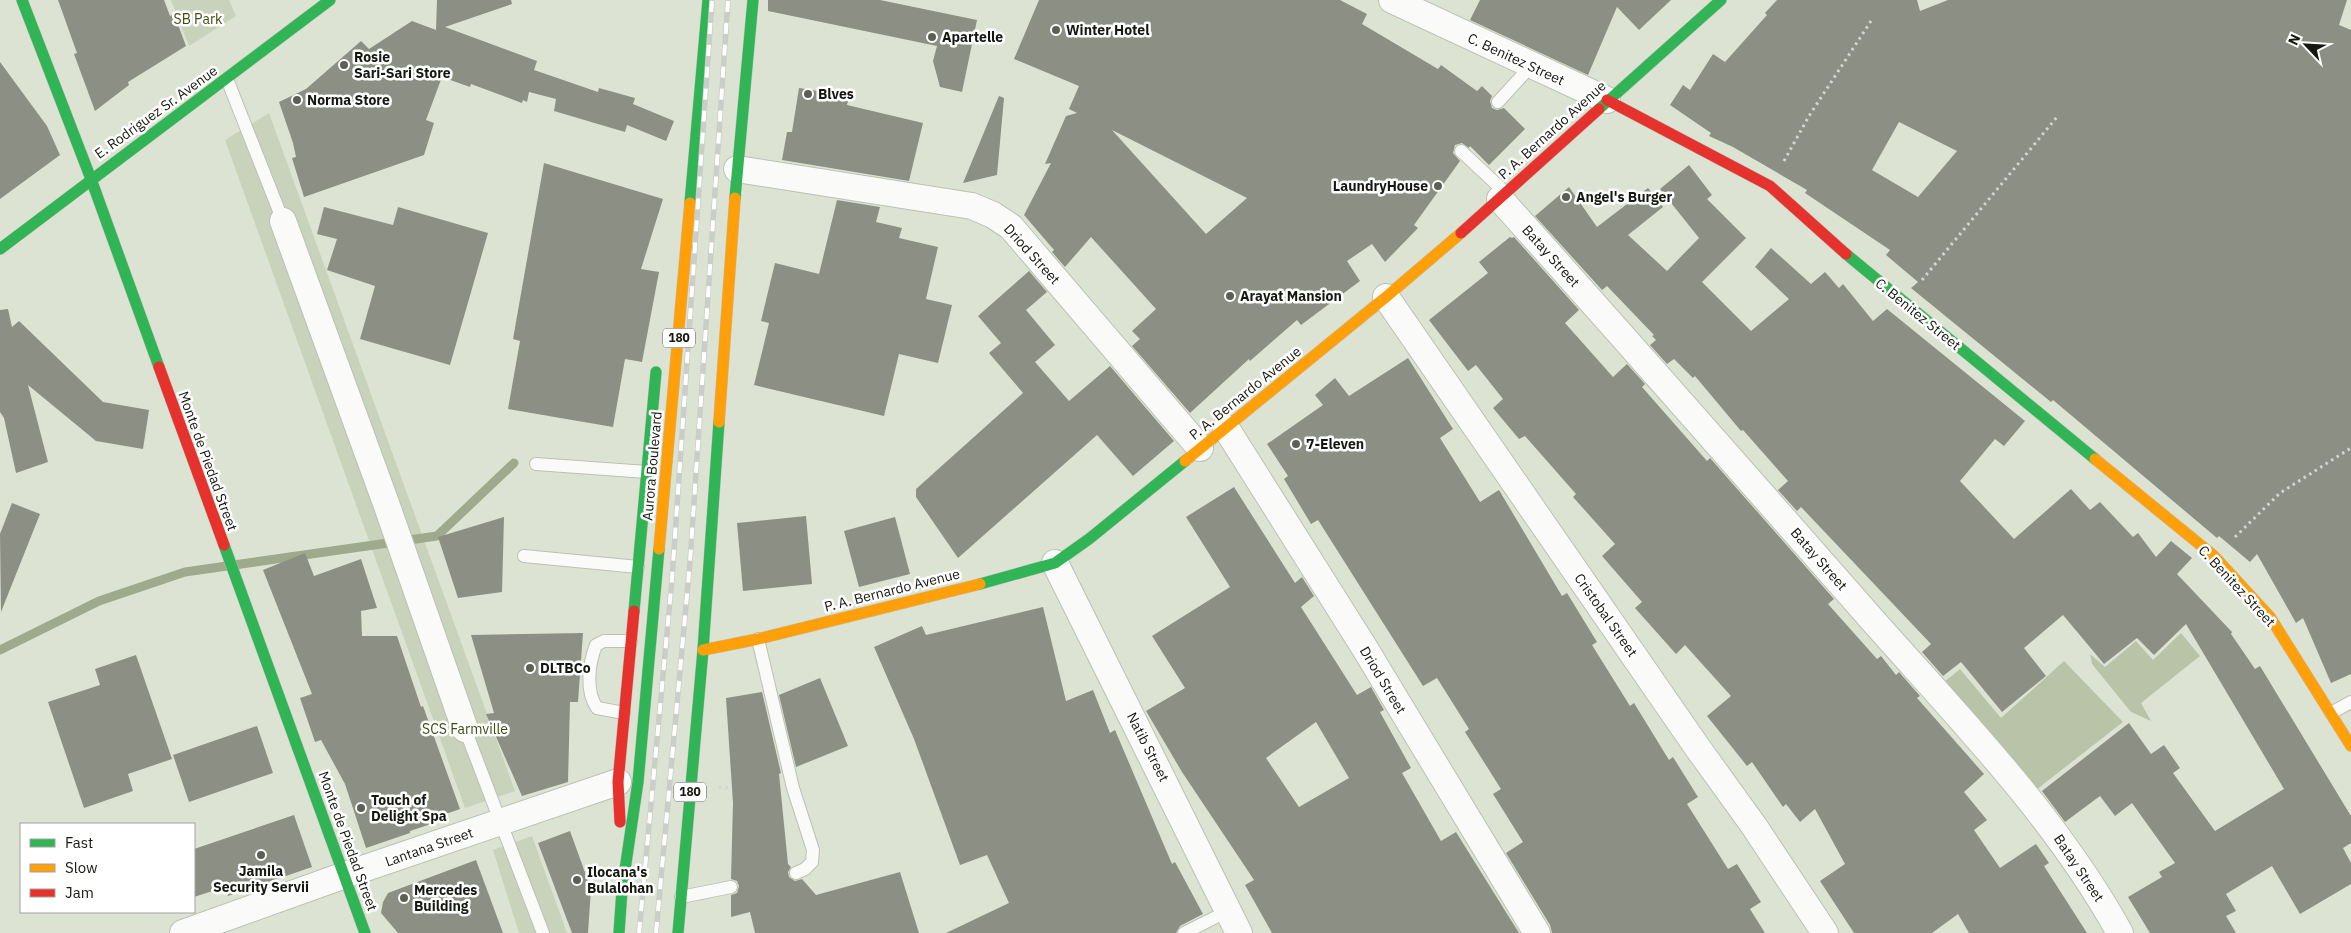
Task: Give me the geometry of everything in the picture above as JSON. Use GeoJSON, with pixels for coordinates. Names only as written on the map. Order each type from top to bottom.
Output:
{"type":"FeatureCollection","features":[{"type":"Feature","properties":{"kind":"street","name":"Monte de Piedad Street"},"geometry":{"type":"LineString","coordinates":[[22,0],[91,179],[211,514],[366,933]]}},
{"type":"Feature","properties":{"kind":"street","name":"E. Rodriguez Sr. Avenue"},"geometry":{"type":"LineString","coordinates":[[0,248],[330,0]]}},
{"type":"Feature","properties":{"kind":"street","name":"Aurora Boulevard"},"geometry":{"type":"LineString","coordinates":[[619,933],[622,890],[638,782],[708,0]]}},
{"type":"Feature","properties":{"kind":"street","name":"180"},"geometry":{"type":"LineString","coordinates":[[678,933],[703,650],[737,168],[753,0]]}},
{"type":"Feature","properties":{"kind":"street","name":"C. Benitez Street"},"geometry":{"type":"LineString","coordinates":[[1392,0],[1530,66],[1607,100],[1770,186],[1904,302],[2214,556],[2270,617],[2351,746]]}},
{"type":"Feature","properties":{"kind":"street","name":"P. A. Bernardo Avenue"},"geometry":{"type":"LineString","coordinates":[[703,650],[758,639],[1016,575],[1055,563],[1089,539],[1386,297],[1503,196],[1607,100],[1721,0]]}},
{"type":"Feature","properties":{"kind":"street","name":"Driod Street"},"geometry":{"type":"LineString","coordinates":[[737,168],[972,206],[994,215],[1011,227],[1200,448]]}},
{"type":"Feature","properties":{"kind":"street","name":"Batay Street"},"geometry":{"type":"LineString","coordinates":[[1503,196],[2006,771],[2063,841],[2099,896],[2120,933]]}},
{"type":"Feature","properties":{"kind":"street"},"geometry":{"type":"LineString","coordinates":[[282,221],[380,487],[464,729]]}},
{"type":"Feature","properties":{"kind":"street","name":"Cristobal Street"},"geometry":{"type":"LineString","coordinates":[[1386,297],[1754,826],[1825,933]]}},
{"type":"Feature","properties":{"kind":"street"},"geometry":{"type":"LineString","coordinates":[[622,890],[618,782],[657,365]]}},
{"type":"Feature","properties":{"kind":"street","name":"Driod Street"},"geometry":{"type":"LineString","coordinates":[[1226,428],[1364,648],[1537,933]]}},
{"type":"Feature","properties":{"kind":"street","name":"Natib Street"},"geometry":{"type":"LineString","coordinates":[[1055,563],[1233,922]]}},
{"type":"Feature","properties":{"kind":"street","name":"Lantana Street"},"geometry":{"type":"LineString","coordinates":[[183,933],[345,875],[618,782]]}},
{"type":"Feature","properties":{"kind":"lane"},"geometry":{"type":"LineString","coordinates":[[1498,102],[1530,66]]}},
{"type":"Feature","properties":{"kind":"lane"},"geometry":{"type":"LineString","coordinates":[[227,79],[282,221]]}},
{"type":"Feature","properties":{"kind":"lane"},"geometry":{"type":"LineString","coordinates":[[1461,151],[1503,196]]}},
{"type":"Feature","properties":{"kind":"lane"},"geometry":{"type":"LineString","coordinates":[[536,464],[647,472]]}},
{"type":"Feature","properties":{"kind":"lane"},"geometry":{"type":"LineString","coordinates":[[524,556],[638,567]]}},
{"type":"Feature","properties":{"kind":"lane"},"geometry":{"type":"LineString","coordinates":[[758,639],[793,788],[813,850],[812,862],[805,869],[796,873]]}},
{"type":"Feature","properties":{"kind":"lane"},"geometry":{"type":"LineString","coordinates":[[624,713],[597,708],[592,700],[591,665],[596,645],[604,641],[631,641]]}},
{"type":"Feature","properties":{"kind":"lane"},"geometry":{"type":"LineString","coordinates":[[2330,713],[2351,702]]}},
{"type":"Feature","properties":{"kind":"lane"},"geometry":{"type":"LineString","coordinates":[[464,729],[502,822],[543,933]]}},
{"type":"Feature","properties":{"kind":"lane"},"geometry":{"type":"LineString","coordinates":[[681,897],[731,887]]}},
{"type":"Feature","properties":{"kind":"lane"},"geometry":{"type":"LineString","coordinates":[[1184,933],[1233,922]]}},
{"type":"Feature","properties":{"kind":"path"},"geometry":{"type":"LineString","coordinates":[[1770,186],[1808,116],[1870,21]]}},
{"type":"Feature","properties":{"kind":"path"},"geometry":{"type":"LineString","coordinates":[[1904,302],[2057,117]]}},
{"type":"Feature","properties":{"kind":"path"},"geometry":{"type":"LineString","coordinates":[[2214,556],[2280,494],[2351,448]]}},
{"type":"Feature","properties":{"kind":"green space","name":"SB Park"},"geometry":{"type":"Polygon","coordinates":[[[171,0],[229,0],[236,16],[189,46],[171,0]]]}},
{"type":"Feature","properties":{"kind":"green space","name":"SCS Farmville"},"geometry":{"type":"Polygon","coordinates":[[[269,113],[515,791],[465,808],[225,140],[269,113]]]}},
{"type":"Feature","properties":{"kind":"green space"},"geometry":{"type":"Polygon","coordinates":[[[2181,633],[2200,656],[2141,703],[2151,721],[2131,712],[2092,664],[2090,654],[2105,667],[2136,641],[2153,660],[2181,633]]]}},
{"type":"Feature","properties":{"kind":"green space"},"geometry":{"type":"Polygon","coordinates":[[[2064,661],[2123,722],[2036,790],[1943,683],[1960,669],[2001,718],[2064,661]]]}},
{"type":"Feature","properties":{"kind":"green space"},"geometry":{"type":"Polygon","coordinates":[[[532,836],[567,933],[519,933],[493,850],[532,836]]]}},
{"type":"Feature","properties":{"kind":"building"},"geometry":{"type":"Polygon","coordinates":[[[58,0],[164,0],[170,16],[174,14],[186,46],[128,82],[129,85],[95,111],[74,54],[77,53],[58,0]]]}},
{"type":"Feature","properties":{"kind":"building"},"geometry":{"type":"Polygon","coordinates":[[[437,0],[511,0],[512,4],[445,27],[537,61],[534,70],[598,92],[599,88],[635,98],[633,104],[674,121],[666,141],[627,125],[625,132],[554,111],[556,99],[529,92],[527,102],[523,100],[522,103],[471,84],[470,87],[442,77],[426,120],[434,123],[424,155],[304,197],[292,158],[296,157],[293,143],[279,102],[306,89],[361,41],[369,49],[412,21],[436,30],[437,0]]]}},
{"type":"Feature","properties":{"kind":"building","name":"Apartelle"},"geometry":{"type":"Polygon","coordinates":[[[768,0],[880,0],[977,20],[962,92],[940,87],[933,61],[937,46],[768,11],[768,0]]]}},
{"type":"Feature","properties":{"kind":"building"},"geometry":{"type":"Polygon","coordinates":[[[1039,0],[1340,0],[1367,14],[1362,24],[1438,69],[1441,65],[1477,91],[1482,86],[1492,96],[1490,101],[1492,108],[1497,110],[1504,108],[1525,129],[1489,165],[1470,146],[1469,148],[1462,143],[1455,145],[1453,153],[1460,161],[1414,225],[1418,228],[1385,262],[1372,244],[1347,261],[1360,281],[1301,325],[1297,320],[1250,361],[1249,359],[1190,413],[1132,346],[1140,339],[1132,331],[1156,309],[1091,237],[1065,267],[1052,252],[1054,250],[1024,215],[1051,163],[1045,164],[1066,116],[1077,113],[1069,109],[1079,86],[1014,59],[1039,0]],[[1112,130],[1206,234],[1247,198],[1112,130]]]}},
{"type":"Feature","properties":{"kind":"building"},"geometry":{"type":"Polygon","coordinates":[[[1480,0],[1671,0],[1639,30],[1617,7],[1588,75],[1470,20],[1480,0]]]}},
{"type":"Feature","properties":{"kind":"building"},"geometry":{"type":"Polygon","coordinates":[[[1777,0],[1917,0],[1920,11],[1948,0],[2347,0],[2339,25],[2351,30],[2351,674],[2331,683],[2303,618],[2296,623],[2257,554],[2250,562],[2219,536],[2217,538],[2053,400],[2051,402],[1911,288],[1918,282],[1886,255],[1890,250],[1805,193],[1807,190],[1733,147],[1709,136],[1711,133],[1670,105],[1683,85],[1690,90],[1713,54],[1725,62],[1767,15],[1765,13],[1777,0]],[[1899,122],[1872,170],[1918,197],[1957,151],[1899,122]]]}},
{"type":"Feature","properties":{"kind":"building"},"geometry":{"type":"Polygon","coordinates":[[[0,62],[47,126],[60,155],[0,199],[0,62]]]}},
{"type":"Feature","properties":{"kind":"building"},"geometry":{"type":"Polygon","coordinates":[[[799,88],[849,96],[847,105],[923,123],[909,181],[782,160],[787,132],[792,132],[799,88]]]}},
{"type":"Feature","properties":{"kind":"building"},"geometry":{"type":"Polygon","coordinates":[[[999,96],[1004,98],[997,175],[963,183],[999,96]]]}},
{"type":"Feature","properties":{"kind":"building"},"geometry":{"type":"Polygon","coordinates":[[[544,163],[663,199],[641,269],[659,272],[642,362],[625,359],[613,427],[508,409],[520,341],[513,339],[544,163]]]}},
{"type":"Feature","properties":{"kind":"building"},"geometry":{"type":"Polygon","coordinates":[[[1689,165],[1712,195],[1707,199],[1746,238],[1702,282],[1751,331],[1789,299],[1755,267],[1771,248],[1811,284],[1825,272],[1839,288],[1843,284],[1873,321],[1887,309],[2025,421],[2004,446],[1995,439],[1960,481],[2014,539],[2071,489],[2090,510],[2100,502],[2133,537],[2138,533],[2156,557],[2171,541],[2192,558],[2177,574],[2232,632],[2231,634],[2255,669],[2260,666],[2351,816],[2351,843],[2343,848],[2351,863],[2351,884],[2300,914],[2272,866],[2226,894],[2236,911],[2226,916],[2236,933],[2150,933],[2128,897],[2162,877],[2159,872],[2175,863],[2132,803],[2115,816],[2100,796],[2065,822],[2042,791],[2129,723],[2151,754],[2164,745],[2180,768],[2173,773],[2215,831],[2284,789],[2186,624],[2154,655],[2137,638],[2104,664],[2063,615],[2024,648],[2046,676],[2002,712],[1961,662],[1943,676],[1922,652],[1931,644],[1801,507],[1797,511],[1778,490],[1788,481],[1743,430],[1741,431],[1695,376],[1693,378],[1674,359],[1667,364],[1650,345],[1656,340],[1652,336],[1654,335],[1607,286],[1602,290],[1535,216],[1569,187],[1597,227],[1648,188],[1663,207],[1628,235],[1667,271],[1699,238],[1660,189],[1689,165]]]}},
{"type":"Feature","properties":{"kind":"building"},"geometry":{"type":"Polygon","coordinates":[[[837,200],[880,207],[876,222],[902,228],[899,238],[938,247],[926,299],[952,305],[938,363],[899,354],[884,416],[754,385],[769,323],[761,321],[775,263],[819,274],[837,200]]]}},
{"type":"Feature","properties":{"kind":"building"},"geometry":{"type":"Polygon","coordinates":[[[324,207],[393,225],[398,207],[488,233],[450,365],[360,339],[375,286],[327,270],[337,239],[317,234],[324,207]]]}},
{"type":"Feature","properties":{"kind":"building"},"geometry":{"type":"Polygon","coordinates":[[[1510,237],[1514,237],[1579,310],[1565,323],[1613,377],[1627,364],[1645,384],[1642,387],[1707,461],[1710,458],[1834,599],[1828,604],[1877,659],[1881,656],[1896,675],[1899,672],[1920,696],[1917,698],[1984,774],[1964,792],[1987,820],[1974,830],[2000,868],[2036,844],[2049,863],[2044,866],[2087,933],[1969,933],[1958,914],[1932,933],[1854,933],[1820,881],[1845,864],[1815,809],[1800,822],[1786,804],[1783,807],[1752,762],[1747,766],[1707,716],[1731,696],[1685,645],[1676,654],[1635,608],[1642,602],[1602,556],[1615,544],[1573,497],[1576,494],[1525,436],[1519,439],[1493,408],[1503,399],[1476,365],[1468,371],[1429,320],[1488,273],[1479,262],[1510,237]]]}},
{"type":"Feature","properties":{"kind":"building"},"geometry":{"type":"Polygon","coordinates":[[[1029,271],[1047,292],[1026,310],[1055,345],[1035,362],[1069,401],[1110,366],[1174,441],[1133,476],[1097,435],[958,558],[916,497],[916,489],[1023,393],[989,353],[1001,343],[978,316],[1029,271]]]}},
{"type":"Feature","properties":{"kind":"building"},"geometry":{"type":"Polygon","coordinates":[[[8,309],[12,327],[19,321],[103,402],[149,410],[143,449],[96,441],[28,385],[48,462],[16,473],[4,418],[0,412],[0,310],[8,309]]]}},
{"type":"Feature","properties":{"kind":"building"},"geometry":{"type":"Polygon","coordinates":[[[1408,358],[1453,429],[1440,438],[1480,502],[1499,490],[1562,596],[1567,593],[1597,642],[1592,645],[1630,706],[1634,703],[1669,760],[1673,757],[1698,797],[1687,804],[1728,869],[1737,864],[1761,902],[1750,909],[1765,933],[1552,933],[1550,925],[1506,853],[1523,842],[1493,794],[1501,789],[1465,732],[1469,729],[1437,678],[1423,686],[1318,520],[1311,524],[1284,479],[1288,476],[1267,444],[1323,405],[1315,395],[1335,378],[1349,396],[1408,358]]]}},
{"type":"Feature","properties":{"kind":"building"},"geometry":{"type":"Polygon","coordinates":[[[1234,487],[1295,583],[1302,577],[1314,596],[1301,607],[1357,695],[1371,687],[1384,710],[1380,712],[1411,768],[1402,773],[1441,841],[1456,832],[1519,933],[1272,933],[1245,885],[1254,880],[1182,772],[1146,711],[1185,688],[1152,636],[1230,587],[1186,517],[1234,487]],[[1316,722],[1266,758],[1299,807],[1349,778],[1316,722]]]}},
{"type":"Feature","properties":{"kind":"building"},"geometry":{"type":"Polygon","coordinates":[[[12,503],[40,514],[1,612],[0,534],[12,503]]]}},
{"type":"Feature","properties":{"kind":"building"},"geometry":{"type":"Polygon","coordinates":[[[806,516],[812,584],[743,591],[737,523],[806,516]]]}},
{"type":"Feature","properties":{"kind":"building"},"geometry":{"type":"Polygon","coordinates":[[[504,517],[502,592],[458,598],[438,537],[504,517]]]}},
{"type":"Feature","properties":{"kind":"building"},"geometry":{"type":"Polygon","coordinates":[[[895,517],[910,574],[859,587],[844,531],[895,517]]]}},
{"type":"Feature","properties":{"kind":"building"},"geometry":{"type":"Polygon","coordinates":[[[305,553],[314,576],[361,559],[377,608],[361,611],[362,636],[397,636],[421,707],[423,706],[460,809],[429,820],[431,824],[410,831],[410,833],[366,848],[345,784],[321,740],[315,742],[300,698],[312,694],[263,570],[305,553]]]}},
{"type":"Feature","properties":{"kind":"building"},"geometry":{"type":"Polygon","coordinates":[[[1043,607],[1066,701],[1093,690],[1110,733],[1115,730],[1172,864],[1175,862],[1203,914],[1180,926],[1176,933],[946,933],[1009,903],[987,855],[960,865],[914,739],[874,647],[922,626],[926,635],[1043,607]]]}},
{"type":"Feature","properties":{"kind":"building"},"geometry":{"type":"Polygon","coordinates":[[[583,633],[578,702],[570,702],[568,782],[522,796],[486,714],[494,713],[471,635],[583,633]]]}},
{"type":"Feature","properties":{"kind":"building"},"geometry":{"type":"Polygon","coordinates":[[[136,655],[172,759],[128,774],[133,791],[84,808],[48,702],[100,685],[95,669],[136,655]]]}},
{"type":"Feature","properties":{"kind":"building"},"geometry":{"type":"Polygon","coordinates":[[[820,678],[848,746],[796,767],[779,695],[820,678]]]}},
{"type":"Feature","properties":{"kind":"building"},"geometry":{"type":"Polygon","coordinates":[[[762,692],[781,773],[779,774],[788,864],[791,867],[788,872],[789,877],[795,881],[802,879],[816,895],[900,872],[919,933],[755,933],[750,912],[731,917],[731,895],[737,893],[739,886],[737,881],[731,879],[733,803],[726,698],[762,692]]]}},
{"type":"Feature","properties":{"kind":"building"},"geometry":{"type":"Polygon","coordinates":[[[257,726],[273,773],[189,802],[173,755],[257,726]]]}},
{"type":"Feature","properties":{"kind":"building","name":"Jamila Security Servii"},"geometry":{"type":"Polygon","coordinates":[[[294,815],[312,867],[228,896],[225,887],[195,897],[195,849],[294,815]]]}},
{"type":"Feature","properties":{"kind":"building"},"geometry":{"type":"Polygon","coordinates":[[[570,831],[591,889],[588,933],[572,933],[538,843],[570,831]]]}},
{"type":"Feature","properties":{"kind":"building"},"geometry":{"type":"Polygon","coordinates":[[[476,860],[503,933],[398,933],[381,913],[383,902],[388,893],[476,860]]]}},
{"type":"Feature","properties":{"kind":"waterway"},"geometry":{"type":"LineString","coordinates":[[0,650],[99,601],[185,572],[437,536],[514,463]]}},
{"type":"Feature","properties":{"kind":"railway"},"geometry":{"type":"LineString","coordinates":[[639,933],[672,579],[712,0]]}},
{"type":"Feature","properties":{"kind":"railway"},"geometry":{"type":"LineString","coordinates":[[656,933],[690,562],[728,0]]}},
{"type":"Feature","properties":{"kind":"traffic: fast"},"geometry":{"type":"LineString","coordinates":[[22,0],[91,179],[159,367]]}},
{"type":"Feature","properties":{"kind":"traffic: fast"},"geometry":{"type":"LineString","coordinates":[[0,249],[330,0]]}},
{"type":"Feature","properties":{"kind":"traffic: fast"},"geometry":{"type":"LineString","coordinates":[[690,203],[708,0]]}},
{"type":"Feature","properties":{"kind":"traffic: fast"},"geometry":{"type":"LineString","coordinates":[[735,198],[753,0]]}},
{"type":"Feature","properties":{"kind":"traffic: fast"},"geometry":{"type":"LineString","coordinates":[[1599,109],[1721,0]]}},
{"type":"Feature","properties":{"kind":"traffic: fast"},"geometry":{"type":"LineString","coordinates":[[1846,254],[2095,459]]}},
{"type":"Feature","properties":{"kind":"traffic: fast"},"geometry":{"type":"LineString","coordinates":[[634,611],[656,372]]}},
{"type":"Feature","properties":{"kind":"traffic: fast"},"geometry":{"type":"LineString","coordinates":[[678,933],[703,650],[719,422]]}},
{"type":"Feature","properties":{"kind":"traffic: fast"},"geometry":{"type":"LineString","coordinates":[[980,584],[1055,563],[1089,539],[1185,461]]}},
{"type":"Feature","properties":{"kind":"traffic: fast"},"geometry":{"type":"LineString","coordinates":[[224,545],[365,933]]}},
{"type":"Feature","properties":{"kind":"traffic: fast"},"geometry":{"type":"LineString","coordinates":[[619,933],[622,890],[638,782],[659,549]]}},
{"type":"Feature","properties":{"kind":"traffic: slow"},"geometry":{"type":"LineString","coordinates":[[719,422],[735,198]]}},
{"type":"Feature","properties":{"kind":"traffic: slow"},"geometry":{"type":"LineString","coordinates":[[659,549],[690,203]]}},
{"type":"Feature","properties":{"kind":"traffic: slow"},"geometry":{"type":"LineString","coordinates":[[1185,461],[1386,297],[1461,233]]}},
{"type":"Feature","properties":{"kind":"traffic: slow"},"geometry":{"type":"LineString","coordinates":[[2095,459],[2214,556],[2270,617],[2351,746]]}},
{"type":"Feature","properties":{"kind":"traffic: slow"},"geometry":{"type":"LineString","coordinates":[[703,650],[758,639],[980,584]]}},
{"type":"Feature","properties":{"kind":"traffic: jam"},"geometry":{"type":"LineString","coordinates":[[1607,100],[1770,186],[1846,254]]}},
{"type":"Feature","properties":{"kind":"traffic: jam"},"geometry":{"type":"LineString","coordinates":[[1461,233],[1599,109]]}},
{"type":"Feature","properties":{"kind":"traffic: jam"},"geometry":{"type":"LineString","coordinates":[[159,367],[224,545]]}},
{"type":"Feature","properties":{"kind":"traffic: jam"},"geometry":{"type":"LineString","coordinates":[[620,822],[618,782],[634,611]]}},
{"type":"Feature","properties":{"kind":"place","name":"Winter Hotel"},"geometry":{"type":"Point","coordinates":[1056,30]}},
{"type":"Feature","properties":{"kind":"place","name":"Apartelle"},"geometry":{"type":"Point","coordinates":[932,37]}},
{"type":"Feature","properties":{"kind":"place","name":"Rosie Sari-Sari Store"},"geometry":{"type":"Point","coordinates":[344,65]}},
{"type":"Feature","properties":{"kind":"place","name":"Blves"},"geometry":{"type":"Point","coordinates":[808,94]}},
{"type":"Feature","properties":{"kind":"place","name":"Norma Store"},"geometry":{"type":"Point","coordinates":[297,100]}},
{"type":"Feature","properties":{"kind":"place","name":"LaundryHouse"},"geometry":{"type":"Point","coordinates":[1438,186]}},
{"type":"Feature","properties":{"kind":"place","name":"Angel's Burger"},"geometry":{"type":"Point","coordinates":[1566,197]}},
{"type":"Feature","properties":{"kind":"place","name":"Arayat Mansion"},"geometry":{"type":"Point","coordinates":[1230,296]}},
{"type":"Feature","properties":{"kind":"place","name":"7-Eleven"},"geometry":{"type":"Point","coordinates":[1296,444]}},
{"type":"Feature","properties":{"kind":"place","name":"DLTBCo"},"geometry":{"type":"Point","coordinates":[530,668]}},
{"type":"Feature","properties":{"kind":"place","name":"Touch of Delight Spa"},"geometry":{"type":"Point","coordinates":[361,808]}},
{"type":"Feature","properties":{"kind":"place","name":"Jamila Security Servii"},"geometry":{"type":"Point","coordinates":[261,855]}},
{"type":"Feature","properties":{"kind":"place","name":"Ilocana's Bulalohan"},"geometry":{"type":"Point","coordinates":[577,880]}},
{"type":"Feature","properties":{"kind":"place","name":"Mercedes Building"},"geometry":{"type":"Point","coordinates":[404,898]}}]}
